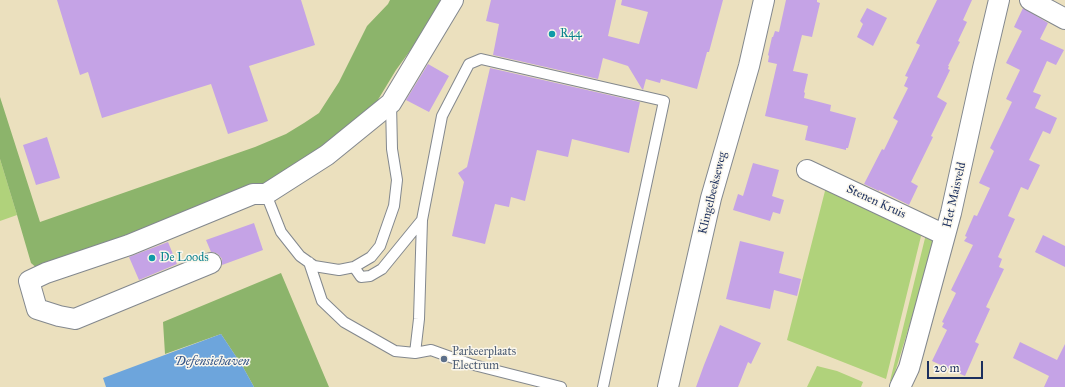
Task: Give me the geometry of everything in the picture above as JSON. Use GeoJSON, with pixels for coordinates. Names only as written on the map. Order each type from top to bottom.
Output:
{"type":"FeatureCollection","features":[{"type":"Feature","properties":{"kind":"street"},"geometry":{"type":"LineString","coordinates":[[211,263],[75,319],[59,316],[38,309],[29,281],[46,273],[129,246],[253,194],[266,194],[328,155],[391,103],[453,0]]}},
{"type":"Feature","properties":{"kind":"street","name":"Klingelbeekseweg"},"geometry":{"type":"LineString","coordinates":[[668,387],[711,198],[749,66],[764,0]]}},
{"type":"Feature","properties":{"kind":"street","name":"Het Maisveld"},"geometry":{"type":"LineString","coordinates":[[900,387],[909,368],[951,213],[999,0]]}},
{"type":"Feature","properties":{"kind":"street"},"geometry":{"type":"LineString","coordinates":[[1030,0],[1065,19]]}},
{"type":"Feature","properties":{"kind":"street","name":"Stenen Kruis"},"geometry":{"type":"LineString","coordinates":[[807,170],[945,235]]}},
{"type":"Feature","properties":{"kind":"lane"},"geometry":{"type":"LineString","coordinates":[[415,353],[419,319],[422,220],[442,116],[469,64],[481,59],[664,101],[603,387]]}},
{"type":"Feature","properties":{"kind":"lane"},"geometry":{"type":"LineString","coordinates":[[266,194],[281,232],[300,256],[314,266],[340,270],[354,267],[371,257],[380,246],[394,206],[397,180],[392,149],[391,103]]}},
{"type":"Feature","properties":{"kind":"lane"},"geometry":{"type":"LineString","coordinates":[[354,267],[361,277],[370,276],[382,269],[422,220]]}},
{"type":"Feature","properties":{"kind":"lane"},"geometry":{"type":"LineString","coordinates":[[309,262],[322,300],[344,322],[395,351],[415,353],[431,350],[470,364],[561,387]]}},
{"type":"Feature","properties":{"kind":"green space"},"geometry":{"type":"Polygon","coordinates":[[[390,0],[447,0],[396,70],[376,103],[278,181],[39,270],[31,263],[0,159],[0,97],[40,222],[255,147],[286,134],[304,123],[319,113],[339,82],[367,26],[390,0]]]}},
{"type":"Feature","properties":{"kind":"green space"},"geometry":{"type":"Polygon","coordinates":[[[0,159],[17,215],[0,221],[0,159]]]}},
{"type":"Feature","properties":{"kind":"green space"},"geometry":{"type":"Polygon","coordinates":[[[826,187],[923,228],[886,379],[787,340],[826,187]]]}},
{"type":"Feature","properties":{"kind":"green space"},"geometry":{"type":"Polygon","coordinates":[[[927,230],[933,233],[934,245],[892,382],[890,381],[927,230]]]}},
{"type":"Feature","properties":{"kind":"green space"},"geometry":{"type":"Polygon","coordinates":[[[281,273],[329,387],[254,387],[243,367],[221,334],[165,354],[163,322],[281,273]]]}},
{"type":"Feature","properties":{"kind":"green space"},"geometry":{"type":"Polygon","coordinates":[[[817,366],[837,371],[863,382],[861,387],[807,387],[817,366]]]}},
{"type":"Feature","properties":{"kind":"water","name":"Defensiehaven"},"geometry":{"type":"Polygon","coordinates":[[[221,334],[243,367],[254,387],[106,387],[103,378],[221,334]]]}},
{"type":"Feature","properties":{"kind":"building"},"geometry":{"type":"Polygon","coordinates":[[[57,0],[301,0],[315,45],[249,66],[268,121],[228,134],[211,84],[102,118],[88,72],[80,75],[57,0]]]}},
{"type":"Feature","properties":{"kind":"building"},"geometry":{"type":"Polygon","coordinates":[[[491,0],[616,0],[608,36],[639,44],[648,12],[621,5],[622,0],[723,0],[697,89],[661,79],[660,83],[646,79],[643,90],[628,66],[603,58],[598,79],[493,55],[499,24],[486,21],[491,0]]]}},
{"type":"Feature","properties":{"kind":"building"},"geometry":{"type":"Polygon","coordinates":[[[786,0],[817,0],[817,2],[820,3],[812,37],[802,35],[793,71],[808,74],[804,98],[831,105],[830,111],[856,118],[848,148],[846,148],[846,150],[805,140],[808,126],[765,116],[777,64],[768,62],[768,55],[772,37],[775,31],[779,32],[786,0]]]}},
{"type":"Feature","properties":{"kind":"building"},"geometry":{"type":"Polygon","coordinates":[[[937,0],[972,0],[963,20],[967,22],[958,41],[960,42],[948,66],[948,69],[950,70],[937,97],[947,103],[931,136],[933,137],[911,182],[918,186],[909,205],[864,184],[882,149],[884,150],[898,121],[893,118],[908,88],[904,86],[908,77],[905,76],[920,45],[916,43],[937,0]]]}},
{"type":"Feature","properties":{"kind":"building"},"geometry":{"type":"Polygon","coordinates":[[[867,8],[887,18],[873,46],[857,37],[863,24],[860,21],[867,8]]]}},
{"type":"Feature","properties":{"kind":"building"},"geometry":{"type":"Polygon","coordinates":[[[1023,8],[1048,23],[1040,39],[1064,50],[1056,65],[1047,61],[1033,92],[1041,95],[1035,108],[1057,118],[1050,134],[1043,131],[1029,160],[1040,165],[1028,190],[1021,187],[1008,216],[1015,219],[998,257],[1002,259],[999,267],[1004,269],[986,307],[990,309],[975,342],[979,344],[965,376],[932,361],[947,330],[942,327],[944,323],[942,322],[956,293],[951,290],[973,245],[964,241],[967,237],[965,236],[974,215],[977,216],[990,188],[979,183],[994,151],[990,148],[1012,102],[1006,99],[1020,70],[1006,63],[1022,31],[1014,27],[1023,8]]]}},
{"type":"Feature","properties":{"kind":"building"},"geometry":{"type":"Polygon","coordinates":[[[428,64],[449,76],[429,112],[406,100],[428,64]]]}},
{"type":"Feature","properties":{"kind":"building"},"geometry":{"type":"Polygon","coordinates":[[[490,68],[640,102],[629,153],[572,139],[568,157],[537,150],[525,201],[511,197],[509,207],[495,204],[485,244],[452,236],[464,182],[458,173],[467,167],[490,68]]]}},
{"type":"Feature","properties":{"kind":"building"},"geometry":{"type":"Polygon","coordinates":[[[47,137],[60,178],[36,185],[23,145],[47,137]]]}},
{"type":"Feature","properties":{"kind":"building"},"geometry":{"type":"Polygon","coordinates":[[[753,163],[779,170],[772,196],[784,200],[780,214],[773,212],[770,221],[733,210],[738,194],[743,196],[753,163]]]}},
{"type":"Feature","properties":{"kind":"building"},"geometry":{"type":"Polygon","coordinates":[[[254,223],[263,250],[222,265],[222,259],[218,254],[211,252],[206,240],[254,223]]]}},
{"type":"Feature","properties":{"kind":"building"},"geometry":{"type":"Polygon","coordinates":[[[1043,235],[1065,246],[1065,267],[1035,252],[1043,235]]]}},
{"type":"Feature","properties":{"kind":"building"},"geometry":{"type":"Polygon","coordinates":[[[740,241],[784,252],[779,273],[801,279],[797,296],[774,290],[770,309],[726,299],[740,241]]]}},
{"type":"Feature","properties":{"kind":"building","name":"De Loods"},"geometry":{"type":"Polygon","coordinates":[[[168,242],[177,264],[139,280],[129,257],[168,242]]]}},
{"type":"Feature","properties":{"kind":"building"},"geometry":{"type":"Polygon","coordinates":[[[720,325],[761,343],[751,364],[748,362],[738,387],[696,387],[704,365],[720,325]]]}},
{"type":"Feature","properties":{"kind":"building"},"geometry":{"type":"Polygon","coordinates":[[[1020,342],[1057,360],[1065,344],[1065,387],[1044,387],[1049,376],[1013,358],[1020,342]]]}},
{"type":"Feature","properties":{"kind":"place","name":"R44"},"geometry":{"type":"Point","coordinates":[552,34]}},
{"type":"Feature","properties":{"kind":"place","name":"De Loods"},"geometry":{"type":"Point","coordinates":[152,258]}},
{"type":"Feature","properties":{"kind":"place","name":"Parkeerplaats Electrum"},"geometry":{"type":"Point","coordinates":[444,359]}}]}
